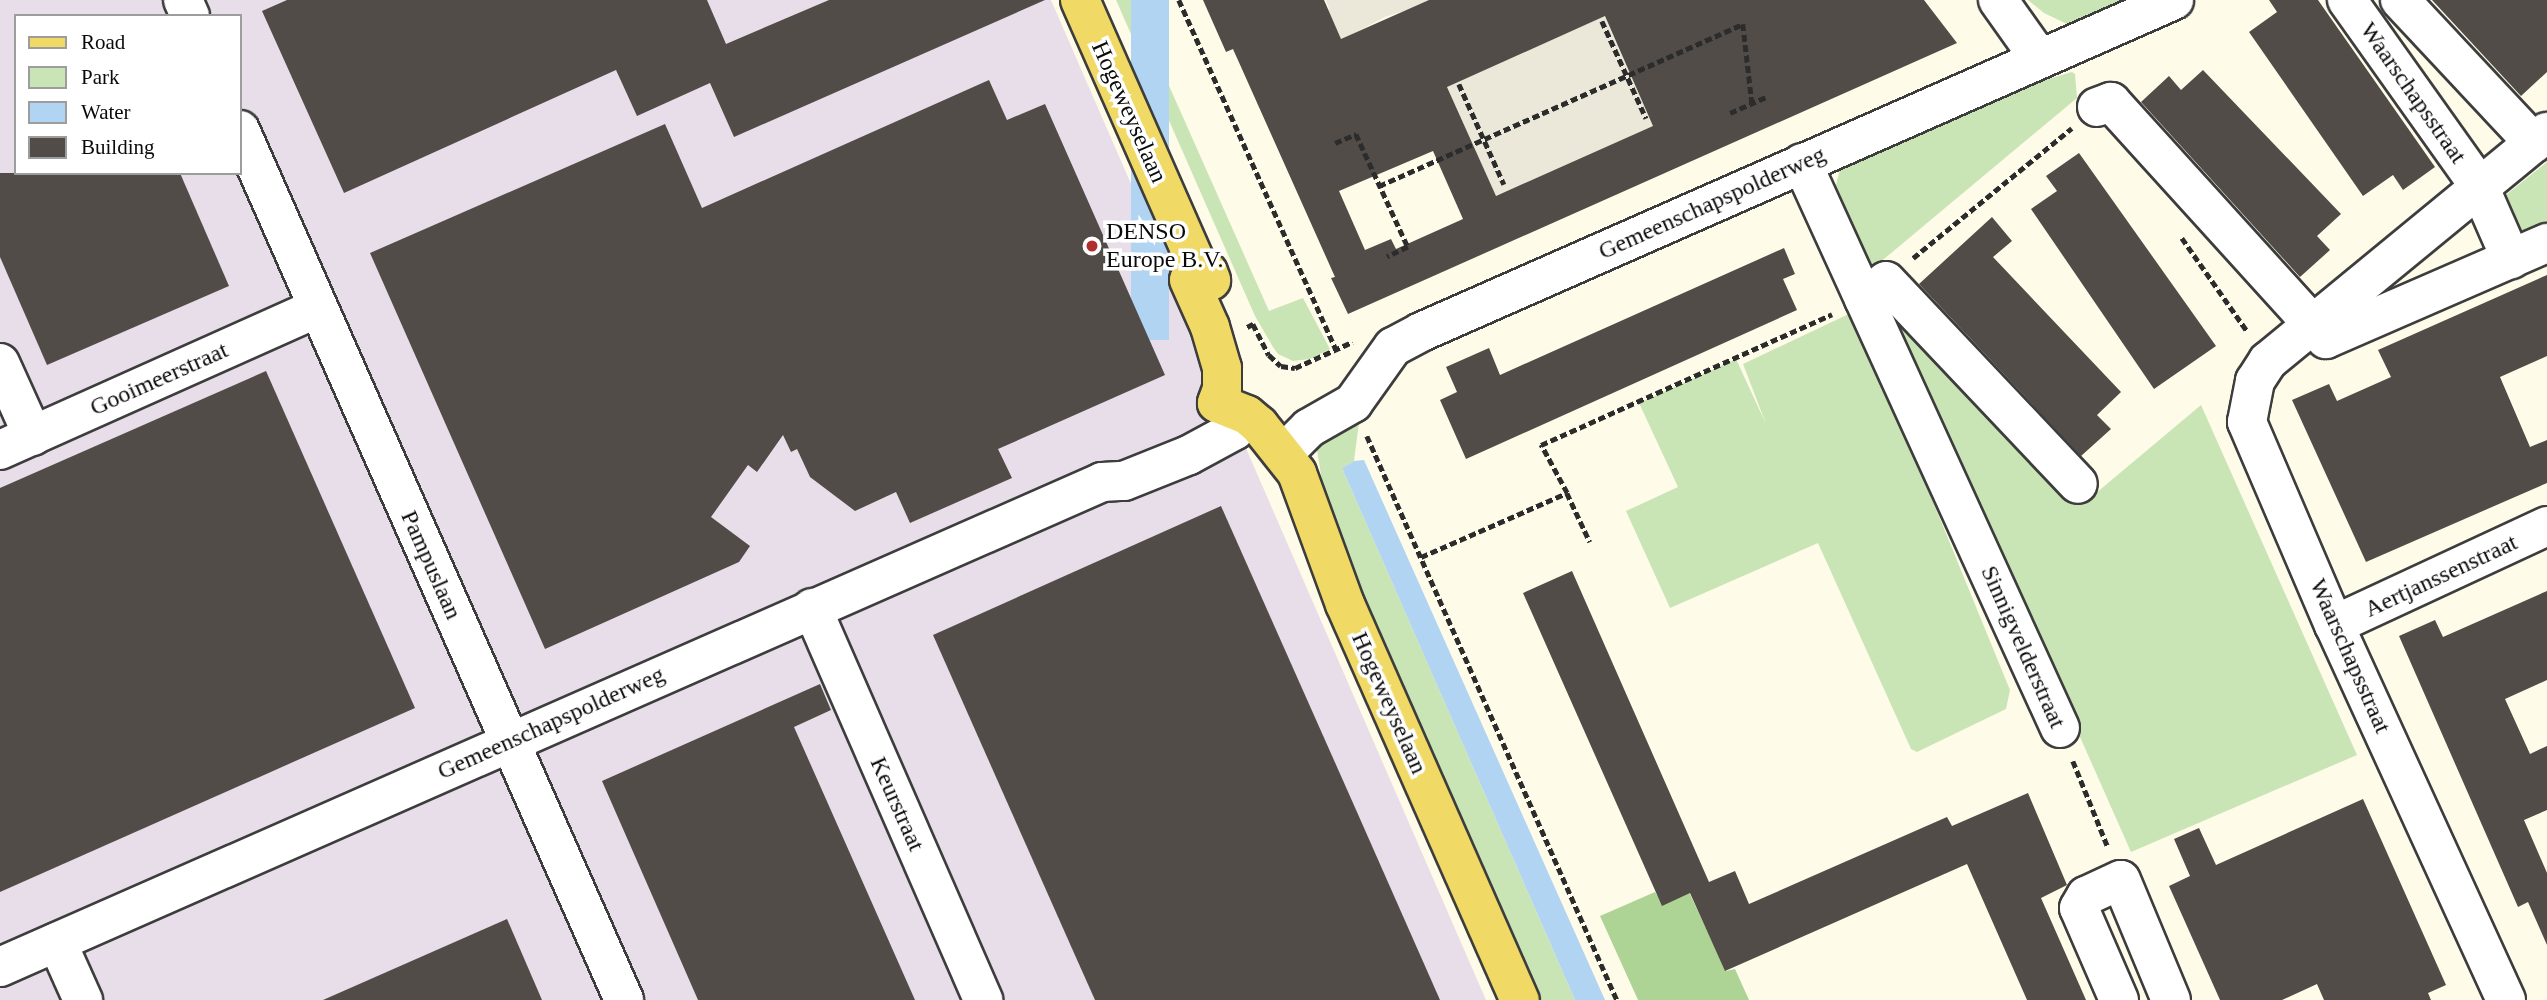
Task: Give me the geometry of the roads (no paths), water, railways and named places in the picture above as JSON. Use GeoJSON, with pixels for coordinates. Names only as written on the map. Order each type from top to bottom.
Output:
{"type":"FeatureCollection","features":[{"type":"Feature","properties":{"kind":"main road","name":"Hogeweyselaan"},"geometry":{"type":"LineString","coordinates":[[1080,0],[1196,263],[1208,272],[1235,333],[1250,382],[1232,409]]}},
{"type":"Feature","properties":{"kind":"main road","name":"Hogeweyselaan"},"geometry":{"type":"LineString","coordinates":[[1196,263],[1189,280],[1210,327],[1222,368],[1222,389],[1232,409],[1284,453],[1301,482],[1345,604],[1520,1000]]}},
{"type":"Feature","properties":{"kind":"street"},"geometry":{"type":"LineString","coordinates":[[1998,0],[2040,59]]}},
{"type":"Feature","properties":{"kind":"street","name":"Gemeenschapspolderweg"},"geometry":{"type":"LineString","coordinates":[[1284,453],[1309,428],[1353,403],[1393,347],[2174,0]]}},
{"type":"Feature","properties":{"kind":"street","name":"Waarschapsstraat"},"geometry":{"type":"LineString","coordinates":[[2347,0],[2479,186],[2511,259]]}},
{"type":"Feature","properties":{"kind":"street","name":"Waarschapsstraat"},"geometry":{"type":"LineString","coordinates":[[2400,0],[2540,138],[2267,361],[2255,381],[2248,422],[2334,625],[2506,1000]]}},
{"type":"Feature","properties":{"kind":"street"},"geometry":{"type":"LineString","coordinates":[[2097,107],[2110,102],[2326,339],[2547,243]]}},
{"type":"Feature","properties":{"kind":"street","name":"Pampuslaan"},"geometry":{"type":"LineString","coordinates":[[242,135],[624,1000]]}},
{"type":"Feature","properties":{"kind":"street","name":"Sinnigvelderstraat"},"geometry":{"type":"LineString","coordinates":[[1802,163],[1875,290],[2060,728]]}},
{"type":"Feature","properties":{"kind":"street","name":"Sinnigvelderstraat"},"geometry":{"type":"LineString","coordinates":[[1875,290],[2078,484]]}},
{"type":"Feature","properties":{"kind":"street","name":"Gooimeerstraat"},"geometry":{"type":"LineString","coordinates":[[16,443],[318,307]]}},
{"type":"Feature","properties":{"kind":"street"},"geometry":{"type":"LineString","coordinates":[[0,363],[16,443]]}},
{"type":"Feature","properties":{"kind":"street","name":"Gemeenschapspolderweg"},"geometry":{"type":"LineString","coordinates":[[0,967],[1102,482],[1116,464],[1204,419],[1232,409]]}},
{"type":"Feature","properties":{"kind":"street","name":"Aertjanssenstraat"},"geometry":{"type":"LineString","coordinates":[[2334,625],[2547,526]]}},
{"type":"Feature","properties":{"kind":"street","name":"Keurstraat"},"geometry":{"type":"LineString","coordinates":[[811,608],[983,1000]]}},
{"type":"Feature","properties":{"kind":"street"},"geometry":{"type":"LineString","coordinates":[[2119,1000],[2078,908],[2087,896],[2121,880],[2171,1000]]}},
{"type":"Feature","properties":{"kind":"street"},"geometry":{"type":"LineString","coordinates":[[57,942],[83,1000]]}},
{"type":"Feature","properties":{"kind":"water"},"geometry":{"type":"Polygon","coordinates":[[[1131,0],[1169,0],[1169,340],[1131,340],[1131,0]]]}},
{"type":"Feature","properties":{"kind":"water"},"geometry":{"type":"Polygon","coordinates":[[[1364,460],[1605,1000],[1575,1000],[1342,468],[1354,461],[1364,460]]]}},
{"type":"Feature","properties":{"kind":"place","name":"DENSO Europe B.V."},"geometry":{"type":"Point","coordinates":[1092,246]}}]}
